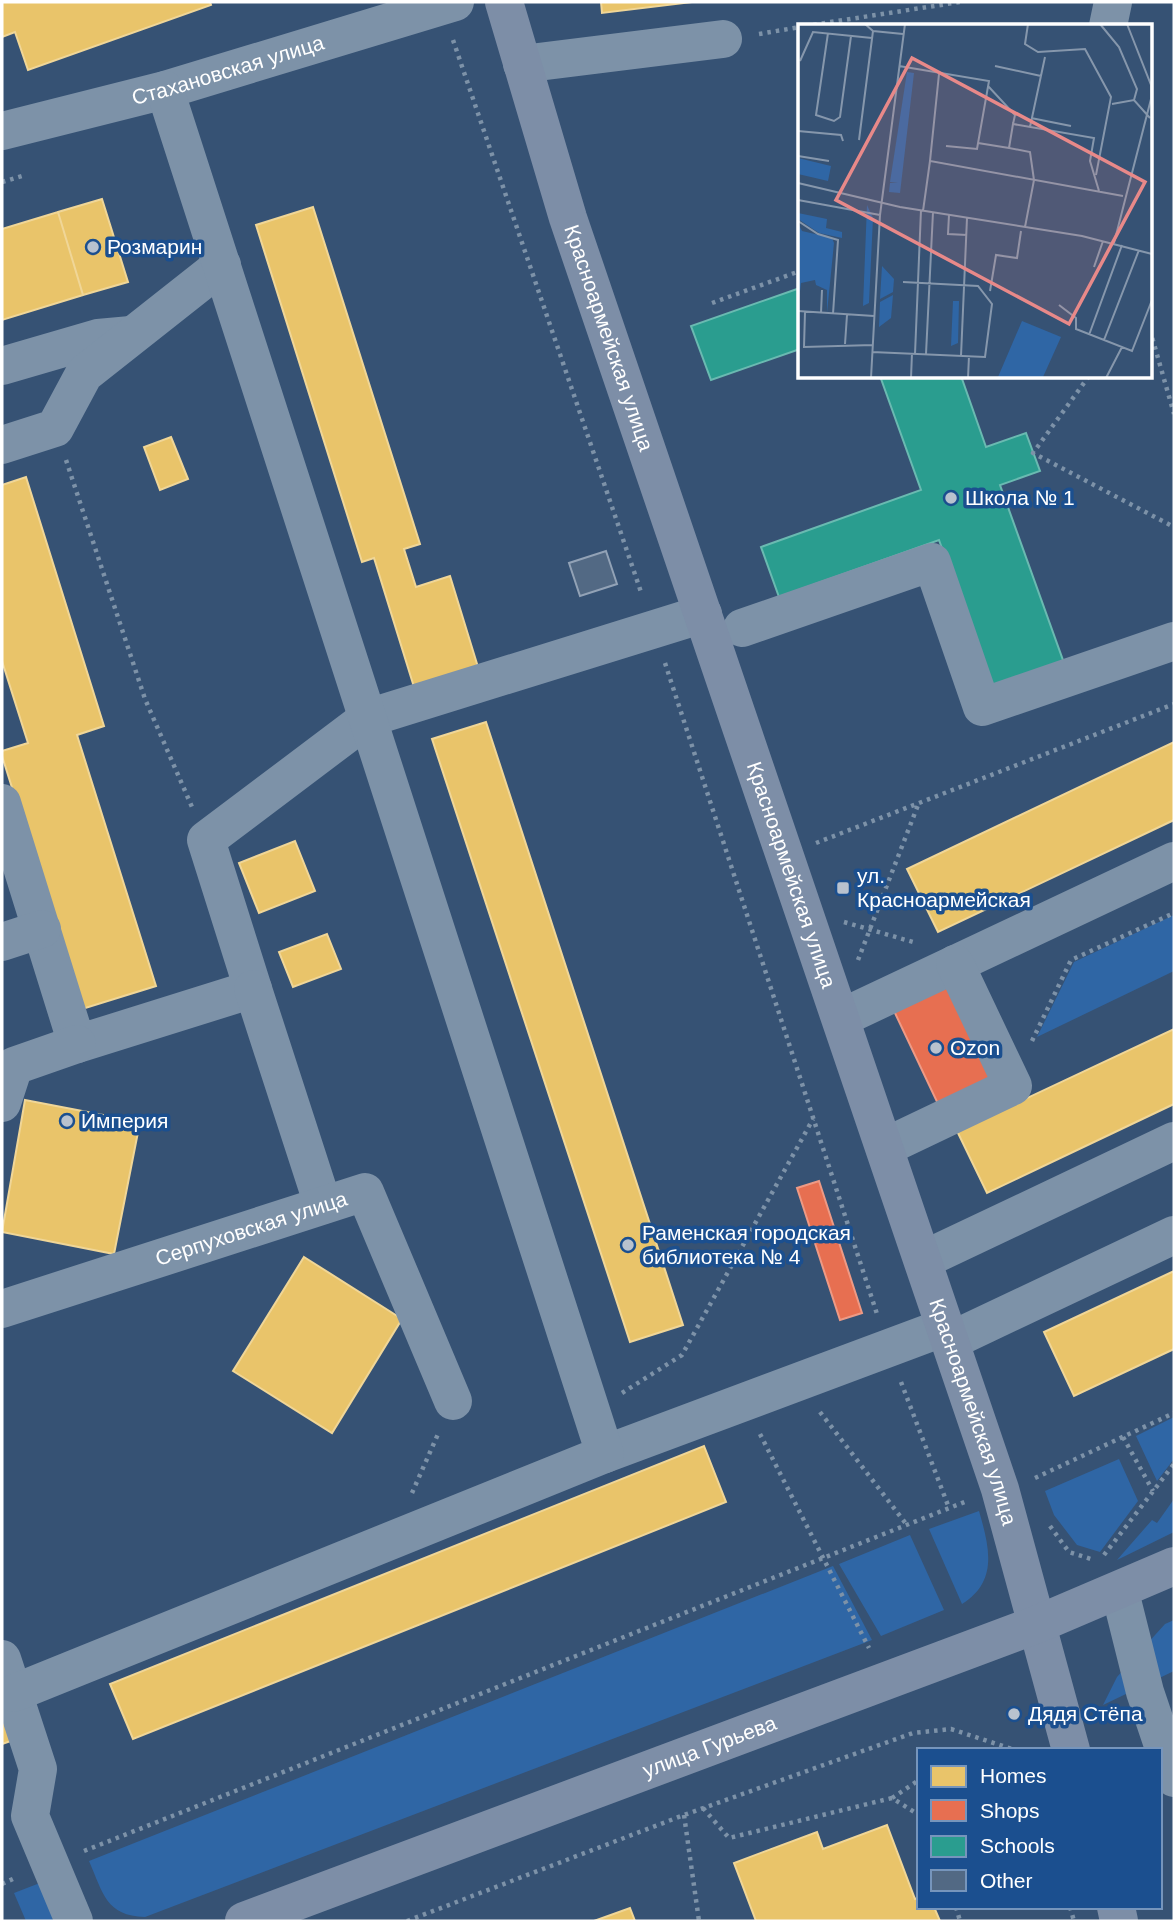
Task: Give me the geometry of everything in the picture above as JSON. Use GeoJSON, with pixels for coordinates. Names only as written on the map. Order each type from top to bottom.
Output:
{"type":"FeatureCollection","features":[{"type":"Feature","properties":{"kind":"main road","name":"Красноармейская улица"},"geometry":{"type":"LineString","coordinates":[[505,2],[568,218],[1000,1489],[1070,1748]]}},
{"type":"Feature","properties":{"kind":"main road","name":"улица Гурьева"},"geometry":{"type":"LineString","coordinates":[[244,1921],[1038,1624],[1110,1576],[1174,1566]]}},
{"type":"Feature","properties":{"kind":"street"},"geometry":{"type":"LineString","coordinates":[[1108,24],[1113,2]]}},
{"type":"Feature","properties":{"kind":"street","name":"Стахановская улица"},"geometry":{"type":"LineString","coordinates":[[2,131],[165,90],[448,4]]}},
{"type":"Feature","properties":{"kind":"street"},"geometry":{"type":"LineString","coordinates":[[522,64],[723,39]]}},
{"type":"Feature","properties":{"kind":"street"},"geometry":{"type":"LineString","coordinates":[[165,90],[605,1454]]}},
{"type":"Feature","properties":{"kind":"street"},"geometry":{"type":"LineString","coordinates":[[2,445],[55,428],[85,374],[222,265]]}},
{"type":"Feature","properties":{"kind":"street"},"geometry":{"type":"LineString","coordinates":[[2,366],[98,338],[131,335]]}},
{"type":"Feature","properties":{"kind":"street"},"geometry":{"type":"LineString","coordinates":[[741,628],[932,562],[982,707],[1174,641]]}},
{"type":"Feature","properties":{"kind":"street"},"geometry":{"type":"LineString","coordinates":[[323,1205],[206,840],[368,718],[703,614]]}},
{"type":"Feature","properties":{"kind":"street"},"geometry":{"type":"LineString","coordinates":[[2,803],[77,1044]]}},
{"type":"Feature","properties":{"kind":"street"},"geometry":{"type":"LineString","coordinates":[[841,1018],[1174,861]]}},
{"type":"Feature","properties":{"kind":"street"},"geometry":{"type":"LineString","coordinates":[[2,942],[42,929]]}},
{"type":"Feature","properties":{"kind":"street"},"geometry":{"type":"LineString","coordinates":[[885,1147],[1013,1086],[971,1012],[961,962]]}},
{"type":"Feature","properties":{"kind":"street"},"geometry":{"type":"LineString","coordinates":[[2,1103],[14,1066],[253,989]]}},
{"type":"Feature","properties":{"kind":"street"},"geometry":{"type":"LineString","coordinates":[[923,1260],[1174,1141]]}},
{"type":"Feature","properties":{"kind":"street","name":"Серпуховская улица"},"geometry":{"type":"LineString","coordinates":[[2,1309],[365,1192],[453,1401]]}},
{"type":"Feature","properties":{"kind":"street"},"geometry":{"type":"LineString","coordinates":[[74,1921],[30,1816],[38,1769],[8,1676],[392,1539],[605,1454],[888,1348],[947,1334],[1174,1235]]}},
{"type":"Feature","properties":{"kind":"street"},"geometry":{"type":"LineString","coordinates":[[1110,1576],[1174,1778]]}},
{"type":"Feature","properties":{"kind":"path"},"geometry":{"type":"LineString","coordinates":[[818,24],[960,2]]}},
{"type":"Feature","properties":{"kind":"path"},"geometry":{"type":"LineString","coordinates":[[448,4],[888,1348],[949,1508]]}},
{"type":"Feature","properties":{"kind":"path"},"geometry":{"type":"LineString","coordinates":[[2,182],[22,176]]}},
{"type":"Feature","properties":{"kind":"path"},"geometry":{"type":"LineString","coordinates":[[712,303],[798,272]]}},
{"type":"Feature","properties":{"kind":"path"},"geometry":{"type":"LineString","coordinates":[[1152,337],[1174,414]]}},
{"type":"Feature","properties":{"kind":"path"},"geometry":{"type":"LineString","coordinates":[[1088,378],[1033,453],[1174,527]]}},
{"type":"Feature","properties":{"kind":"path"},"geometry":{"type":"LineString","coordinates":[[55,428],[145,699],[206,840]]}},
{"type":"Feature","properties":{"kind":"path"},"geometry":{"type":"LineString","coordinates":[[814,845],[1174,704]]}},
{"type":"Feature","properties":{"kind":"path"},"geometry":{"type":"LineString","coordinates":[[856,967],[918,804]]}},
{"type":"Feature","properties":{"kind":"path"},"geometry":{"type":"LineString","coordinates":[[1011,1083],[1072,960],[1174,913]]}},
{"type":"Feature","properties":{"kind":"path"},"geometry":{"type":"LineString","coordinates":[[839,920],[961,962]]}},
{"type":"Feature","properties":{"kind":"path"},"geometry":{"type":"LineString","coordinates":[[592,1412],[682,1355],[813,1118]]}},
{"type":"Feature","properties":{"kind":"path"},"geometry":{"type":"LineString","coordinates":[[798,1382],[907,1525]]}},
{"type":"Feature","properties":{"kind":"path"},"geometry":{"type":"LineString","coordinates":[[392,1539],[453,1401]]}},
{"type":"Feature","properties":{"kind":"path"},"geometry":{"type":"LineString","coordinates":[[743,1402],[885,1680]]}},
{"type":"Feature","properties":{"kind":"path"},"geometry":{"type":"LineString","coordinates":[[2,1884],[949,1508],[1033,1479],[1174,1413]]}},
{"type":"Feature","properties":{"kind":"path"},"geometry":{"type":"LineString","coordinates":[[1123,1437],[1153,1491]]}},
{"type":"Feature","properties":{"kind":"path"},"geometry":{"type":"LineString","coordinates":[[1110,1576],[1153,1491],[1174,1464]]}},
{"type":"Feature","properties":{"kind":"path"},"geometry":{"type":"LineString","coordinates":[[408,1921],[684,1815],[913,1733],[951,1730],[1008,1748]]}},
{"type":"Feature","properties":{"kind":"path"},"geometry":{"type":"LineString","coordinates":[[703,1808],[729,1838],[892,1798],[917,1781]]}},
{"type":"Feature","properties":{"kind":"path"},"geometry":{"type":"LineString","coordinates":[[892,1798],[917,1814]]}},
{"type":"Feature","properties":{"kind":"path"},"geometry":{"type":"LineString","coordinates":[[684,1815],[699,1921]]}},
{"type":"Feature","properties":{"kind":"shaded area"},"geometry":{"type":"Polygon","coordinates":[[[1174,915],[1174,971],[1037,1037],[1074,962],[1174,915]]]}},
{"type":"Feature","properties":{"kind":"shaded area"},"geometry":{"type":"Polygon","coordinates":[[[1174,1417],[1174,1459],[1157,1481],[1136,1436],[1174,1417]]]}},
{"type":"Feature","properties":{"kind":"shaded area"},"geometry":{"type":"Polygon","coordinates":[[[1119,1459],[1138,1501],[1100,1552],[1077,1545],[1054,1515],[1045,1491],[1119,1459]]]}},
{"type":"Feature","properties":{"kind":"shaded area"},"geometry":{"type":"Polygon","coordinates":[[[1174,1499],[1174,1532],[1117,1560],[1152,1520],[1157,1523],[1174,1499]]]}},
{"type":"Feature","properties":{"kind":"shaded area"},"geometry":{"type":"Polygon","coordinates":[[[979,1511],[988,1550],[986,1574],[974,1595],[962,1604],[929,1529],[979,1511]]]}},
{"type":"Feature","properties":{"kind":"shaded area"},"geometry":{"type":"Polygon","coordinates":[[[910,1535],[944,1610],[881,1636],[839,1564],[910,1535]]]}},
{"type":"Feature","properties":{"kind":"shaded area"},"geometry":{"type":"Polygon","coordinates":[[[833,1566],[872,1640],[145,1917],[122,1912],[108,1901],[89,1861],[833,1566]]]}},
{"type":"Feature","properties":{"kind":"shaded area"},"geometry":{"type":"Polygon","coordinates":[[[1174,1620],[1174,1671],[1103,1705],[1117,1677],[1165,1624],[1174,1620]]]}},
{"type":"Feature","properties":{"kind":"shaded area"},"geometry":{"type":"Polygon","coordinates":[[[45,1881],[53,1921],[26,1921],[14,1893],[45,1881]]]}},
{"type":"Feature","properties":{"kind":"building: Homes"},"geometry":{"type":"Polygon","coordinates":[[[2,2],[210,2],[211,5],[28,70],[15,32],[2,37],[2,2]]]}},
{"type":"Feature","properties":{"kind":"building: Homes"},"geometry":{"type":"Polygon","coordinates":[[[601,2],[692,2],[602,13],[601,2]]]}},
{"type":"Feature","properties":{"kind":"building: Homes","name":"Розмарин"},"geometry":{"type":"Polygon","coordinates":[[[102,199],[128,282],[83,295],[58,212],[102,199]]]}},
{"type":"Feature","properties":{"kind":"building: Homes"},"geometry":{"type":"Polygon","coordinates":[[[313,207],[420,544],[404,549],[416,587],[450,576],[478,667],[414,687],[374,558],[362,562],[256,225],[313,207]]]}},
{"type":"Feature","properties":{"kind":"building: Homes"},"geometry":{"type":"Polygon","coordinates":[[[58,212],[83,295],[2,320],[2,229],[58,212]]]}},
{"type":"Feature","properties":{"kind":"building: Homes"},"geometry":{"type":"Polygon","coordinates":[[[171,437],[188,479],[160,490],[144,447],[171,437]]]}},
{"type":"Feature","properties":{"kind":"building: Homes"},"geometry":{"type":"Polygon","coordinates":[[[26,477],[104,726],[77,735],[156,986],[82,1009],[2,756],[2,751],[28,743],[2,661],[2,485],[26,477]]]}},
{"type":"Feature","properties":{"kind":"building: Homes"},"geometry":{"type":"Polygon","coordinates":[[[486,722],[683,1325],[630,1342],[432,739],[486,722]]]}},
{"type":"Feature","properties":{"kind":"building: Homes"},"geometry":{"type":"Polygon","coordinates":[[[1174,742],[1174,820],[938,932],[907,869],[1174,742]]]}},
{"type":"Feature","properties":{"kind":"building: Homes"},"geometry":{"type":"Polygon","coordinates":[[[295,841],[315,891],[259,913],[239,863],[295,841]]]}},
{"type":"Feature","properties":{"kind":"building: Homes"},"geometry":{"type":"Polygon","coordinates":[[[327,934],[341,969],[293,987],[279,952],[327,934]]]}},
{"type":"Feature","properties":{"kind":"building: Homes"},"geometry":{"type":"Polygon","coordinates":[[[1174,1029],[1174,1104],[987,1193],[957,1131],[1174,1029]]]}},
{"type":"Feature","properties":{"kind":"building: Homes"},"geometry":{"type":"Polygon","coordinates":[[[25,1100],[140,1122],[114,1254],[2,1232],[25,1100]]]}},
{"type":"Feature","properties":{"kind":"building: Homes"},"geometry":{"type":"Polygon","coordinates":[[[304,1257],[402,1319],[332,1433],[233,1371],[304,1257]]]}},
{"type":"Feature","properties":{"kind":"building: Homes"},"geometry":{"type":"Polygon","coordinates":[[[1174,1271],[1174,1349],[1074,1396],[1044,1332],[1174,1271]]]}},
{"type":"Feature","properties":{"kind":"building: Homes"},"geometry":{"type":"Polygon","coordinates":[[[704,1446],[726,1502],[133,1739],[110,1684],[704,1446]]]}},
{"type":"Feature","properties":{"kind":"building: Homes"},"geometry":{"type":"Polygon","coordinates":[[[2,1717],[11,1741],[2,1744],[2,1717]]]}},
{"type":"Feature","properties":{"kind":"building: Homes"},"geometry":{"type":"Polygon","coordinates":[[[887,1825],[917,1898],[917,1909],[935,1909],[940,1921],[756,1921],[734,1863],[817,1832],[823,1849],[887,1825]]]}},
{"type":"Feature","properties":{"kind":"building: Homes"},"geometry":{"type":"Polygon","coordinates":[[[630,1908],[635,1921],[594,1921],[630,1908]]]}},
{"type":"Feature","properties":{"kind":"building: Shops"},"geometry":{"type":"Polygon","coordinates":[[[951,985],[996,1079],[939,1106],[894,1011],[951,985]]]}},
{"type":"Feature","properties":{"kind":"building: Shops"},"geometry":{"type":"Polygon","coordinates":[[[819,1181],[862,1313],[840,1320],[797,1188],[819,1181]]]}},
{"type":"Feature","properties":{"kind":"building: Schools"},"geometry":{"type":"Polygon","coordinates":[[[798,289],[798,350],[711,380],[691,326],[798,289]]]}},
{"type":"Feature","properties":{"kind":"building: Schools"},"geometry":{"type":"Polygon","coordinates":[[[881,378],[962,378],[986,447],[1026,433],[1040,471],[1000,485],[1064,663],[992,689],[939,540],[779,597],[761,547],[921,490],[881,378]]]}},
{"type":"Feature","properties":{"kind":"building: Other"},"geometry":{"type":"Polygon","coordinates":[[[606,551],[617,584],[580,596],[569,563],[606,551]]]}},
{"type":"Feature","properties":{"kind":"place","name":"Розмарин"},"geometry":{"type":"Point","coordinates":[93,247]}},
{"type":"Feature","properties":{"kind":"place","name":"Школа № 1"},"geometry":{"type":"Point","coordinates":[951,498]}},
{"type":"Feature","properties":{"kind":"place","name":"ул. Красноармейская"},"geometry":{"type":"Point","coordinates":[843,888]}},
{"type":"Feature","properties":{"kind":"place","name":"Ozon"},"geometry":{"type":"Point","coordinates":[936,1048]}},
{"type":"Feature","properties":{"kind":"place","name":"Империя"},"geometry":{"type":"Point","coordinates":[67,1121]}},
{"type":"Feature","properties":{"kind":"place","name":"Раменская городская библиотека № 4"},"geometry":{"type":"Point","coordinates":[628,1245]}},
{"type":"Feature","properties":{"kind":"place","name":"Дядя Стёпа"},"geometry":{"type":"Point","coordinates":[1014,1714]}}]}
